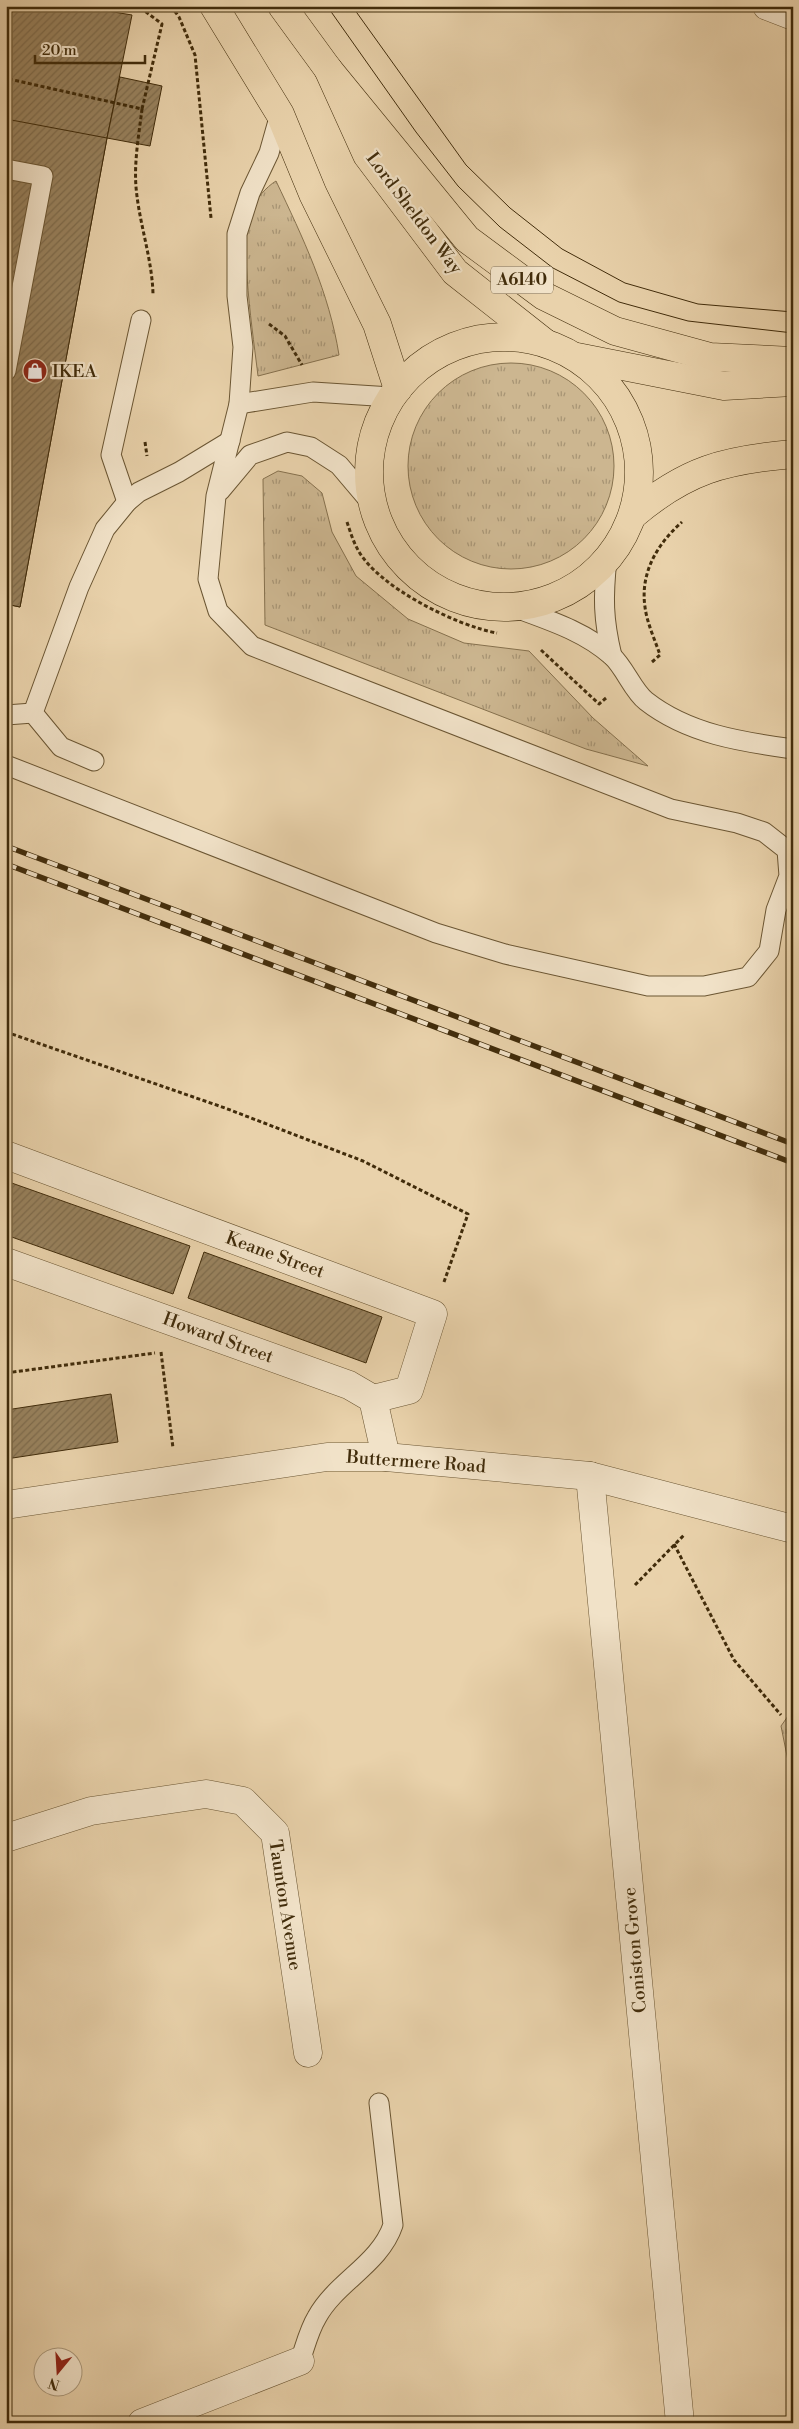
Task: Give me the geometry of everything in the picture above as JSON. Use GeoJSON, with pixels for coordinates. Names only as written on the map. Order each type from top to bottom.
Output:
{"type":"FeatureCollection","features":[{"type":"Feature","properties":{"kind":"highway"},"geometry":{"type":"LineString","coordinates":[[214,6],[280,114],[313,194],[377,324],[394,393]]}},
{"type":"Feature","properties":{"kind":"highway","name":"Lord Sheldon Way"},"geometry":{"type":"LineString","coordinates":[[282,6],[328,69],[367,155],[455,272],[546,344]]}},
{"type":"Feature","properties":{"kind":"highway","name":"A6140"},"geometry":{"type":"LineString","coordinates":[[328,69],[467,238],[544,296],[615,330],[710,357],[793,361]]}},
{"type":"Feature","properties":{"kind":"highway"},"geometry":{"type":"LineString","coordinates":[[573,356],[603,380],[619,401],[631,427],[639,460],[638,489],[633,515],[608,560],[583,582],[553,598],[513,607],[479,605],[449,596],[426,583],[403,562],[381,529],[372,504],[368,470],[372,442],[381,414],[394,393],[428,361],[466,342],[506,337],[546,344],[573,356],[724,386],[793,382]]}},
{"type":"Feature","properties":{"kind":"highway"},"geometry":{"type":"LineString","coordinates":[[633,515],[655,496],[679,481],[703,470],[731,462],[793,454]]}},
{"type":"Feature","properties":{"kind":"street"},"geometry":{"type":"LineString","coordinates":[[768,6],[793,16]]}},
{"type":"Feature","properties":{"kind":"street","name":"Keane Street"},"geometry":{"type":"LineString","coordinates":[[6,1155],[433,1314]]}},
{"type":"Feature","properties":{"kind":"street","name":"Howard Street"},"geometry":{"type":"LineString","coordinates":[[6,1262],[349,1385],[373,1399]]}},
{"type":"Feature","properties":{"kind":"street"},"geometry":{"type":"LineString","coordinates":[[386,1457],[373,1399],[409,1390],[433,1314]]}},
{"type":"Feature","properties":{"kind":"street","name":"Buttermere Road"},"geometry":{"type":"LineString","coordinates":[[6,1505],[327,1457],[386,1457],[590,1476],[793,1529]]}},
{"type":"Feature","properties":{"kind":"street","name":"Coniston Grove"},"geometry":{"type":"LineString","coordinates":[[590,1476],[680,2423]]}},
{"type":"Feature","properties":{"kind":"street","name":"Taunton Avenue"},"geometry":{"type":"LineString","coordinates":[[6,1838],[110,1808],[206,1794],[243,1801],[275,1833],[308,2053]]}},
{"type":"Feature","properties":{"kind":"street"},"geometry":{"type":"LineString","coordinates":[[142,2423],[300,2361]]}},
{"type":"Feature","properties":{"kind":"lane"},"geometry":{"type":"LineString","coordinates":[[6,765],[436,933],[505,954],[648,986],[704,986],[748,977],[769,951],[776,910],[789,876],[787,850],[764,832],[736,823],[671,809],[252,646],[218,611],[208,579],[216,496],[239,404],[243,347],[237,296],[237,234],[250,193],[269,154],[280,114]]}},
{"type":"Feature","properties":{"kind":"lane"},"geometry":{"type":"LineString","coordinates":[[6,168],[43,176],[6,371]]}},
{"type":"Feature","properties":{"kind":"lane"},"geometry":{"type":"LineString","coordinates":[[127,502],[111,455],[141,320]]}},
{"type":"Feature","properties":{"kind":"lane"},"geometry":{"type":"LineString","coordinates":[[239,404],[313,392],[394,393]]}},
{"type":"Feature","properties":{"kind":"lane"},"geometry":{"type":"LineString","coordinates":[[33,714],[79,587],[105,529],[127,502],[139,492],[179,472],[230,441]]}},
{"type":"Feature","properties":{"kind":"lane"},"geometry":{"type":"LineString","coordinates":[[216,496],[250,455],[287,442],[311,447],[339,465],[372,504]]}},
{"type":"Feature","properties":{"kind":"lane"},"geometry":{"type":"LineString","coordinates":[[608,560],[603,598],[605,626],[612,656]]}},
{"type":"Feature","properties":{"kind":"lane"},"geometry":{"type":"LineString","coordinates":[[513,607],[575,630],[612,656],[644,700],[671,717],[699,730],[740,741],[793,749]]}},
{"type":"Feature","properties":{"kind":"lane"},"geometry":{"type":"LineString","coordinates":[[6,715],[33,714]]}},
{"type":"Feature","properties":{"kind":"lane"},"geometry":{"type":"LineString","coordinates":[[33,714],[61,747],[94,761]]}},
{"type":"Feature","properties":{"kind":"lane"},"geometry":{"type":"LineString","coordinates":[[300,2361],[317,2317],[332,2298],[379,2250],[389,2237],[393,2225],[379,2104]]}},
{"type":"Feature","properties":{"kind":"path"},"geometry":{"type":"LineString","coordinates":[[6,73],[9,79],[142,109],[162,24],[142,9],[126,6]]}},
{"type":"Feature","properties":{"kind":"path"},"geometry":{"type":"LineString","coordinates":[[660,655],[645,606],[647,566],[668,534],[688,517]]}},
{"type":"Feature","properties":{"kind":"path"},"geometry":{"type":"LineString","coordinates":[[6,1032],[225,1108],[353,1158],[468,1214],[433,1314]]}},
{"type":"Feature","properties":{"kind":"path"},"geometry":{"type":"LineString","coordinates":[[171,1321],[161,1352],[177,1478]]}},
{"type":"Feature","properties":{"kind":"path"},"geometry":{"type":"LineString","coordinates":[[6,1372],[161,1352]]}},
{"type":"Feature","properties":{"kind":"path"},"geometry":{"type":"LineString","coordinates":[[603,1616],[711,1507]]}},
{"type":"Feature","properties":{"kind":"path"},"geometry":{"type":"LineString","coordinates":[[674,1544],[734,1660],[781,1715]]}},
{"type":"Feature","properties":{"kind":"green space"},"geometry":{"type":"Polygon","coordinates":[[[276,181],[305,244],[322,287],[335,332],[339,355],[258,376],[246,266],[247,224],[251,210],[256,202],[265,190],[276,181]]]}},
{"type":"Feature","properties":{"kind":"green space"},"geometry":{"type":"Polygon","coordinates":[[[511,363],[531,365],[550,371],[559,375],[584,393],[602,418],[606,427],[612,446],[614,466],[612,486],[606,505],[602,514],[584,539],[559,557],[550,561],[531,567],[511,569],[491,567],[472,561],[463,557],[438,539],[420,514],[416,505],[410,486],[408,466],[410,446],[416,427],[420,418],[438,393],[463,375],[472,371],[491,365],[511,363]]]}},
{"type":"Feature","properties":{"kind":"green space"},"geometry":{"type":"Polygon","coordinates":[[[278,471],[302,476],[322,493],[332,532],[356,576],[408,619],[464,643],[529,651],[593,718],[648,766],[586,749],[265,625],[263,479],[278,471]]]}},
{"type":"Feature","properties":{"kind":"green space"},"geometry":{"type":"Polygon","coordinates":[[[793,1709],[793,1786],[781,1726],[793,1709]]]}},
{"type":"Feature","properties":{"kind":"building","name":"IKEA"},"geometry":{"type":"Polygon","coordinates":[[[6,6],[77,6],[132,15],[107,138],[20,607],[6,604],[6,6]]]}},
{"type":"Feature","properties":{"kind":"building"},"geometry":{"type":"Polygon","coordinates":[[[120,77],[162,86],[150,146],[107,138],[120,77]]]}},
{"type":"Feature","properties":{"kind":"building","name":"IKEA"},"geometry":{"type":"Polygon","coordinates":[[[6,119],[107,138],[20,607],[6,604],[6,119]]]}},
{"type":"Feature","properties":{"kind":"building"},"geometry":{"type":"Polygon","coordinates":[[[6,1181],[190,1246],[173,1294],[6,1235],[6,1181]]]}},
{"type":"Feature","properties":{"kind":"building"},"geometry":{"type":"Polygon","coordinates":[[[204,1252],[382,1317],[366,1363],[188,1298],[204,1252]]]}},
{"type":"Feature","properties":{"kind":"building"},"geometry":{"type":"Polygon","coordinates":[[[111,1394],[118,1442],[6,1459],[6,1410],[111,1394]]]}},
{"type":"Feature","properties":{"kind":"tram line"},"geometry":{"type":"LineString","coordinates":[[327,6],[416,132],[458,186],[500,227],[553,268],[619,302],[688,321],[793,333]]}},
{"type":"Feature","properties":{"kind":"tram line"},"geometry":{"type":"LineString","coordinates":[[352,6],[466,165],[510,208],[562,249],[625,283],[698,304],[793,312]]}},
{"type":"Feature","properties":{"kind":"railway"},"geometry":{"type":"LineString","coordinates":[[6,846],[793,1144]]}},
{"type":"Feature","properties":{"kind":"railway"},"geometry":{"type":"LineString","coordinates":[[6,864],[793,1163]]}},
{"type":"Feature","properties":{"kind":"place","name":"IKEA"},"geometry":{"type":"Point","coordinates":[35,371]}}]}
